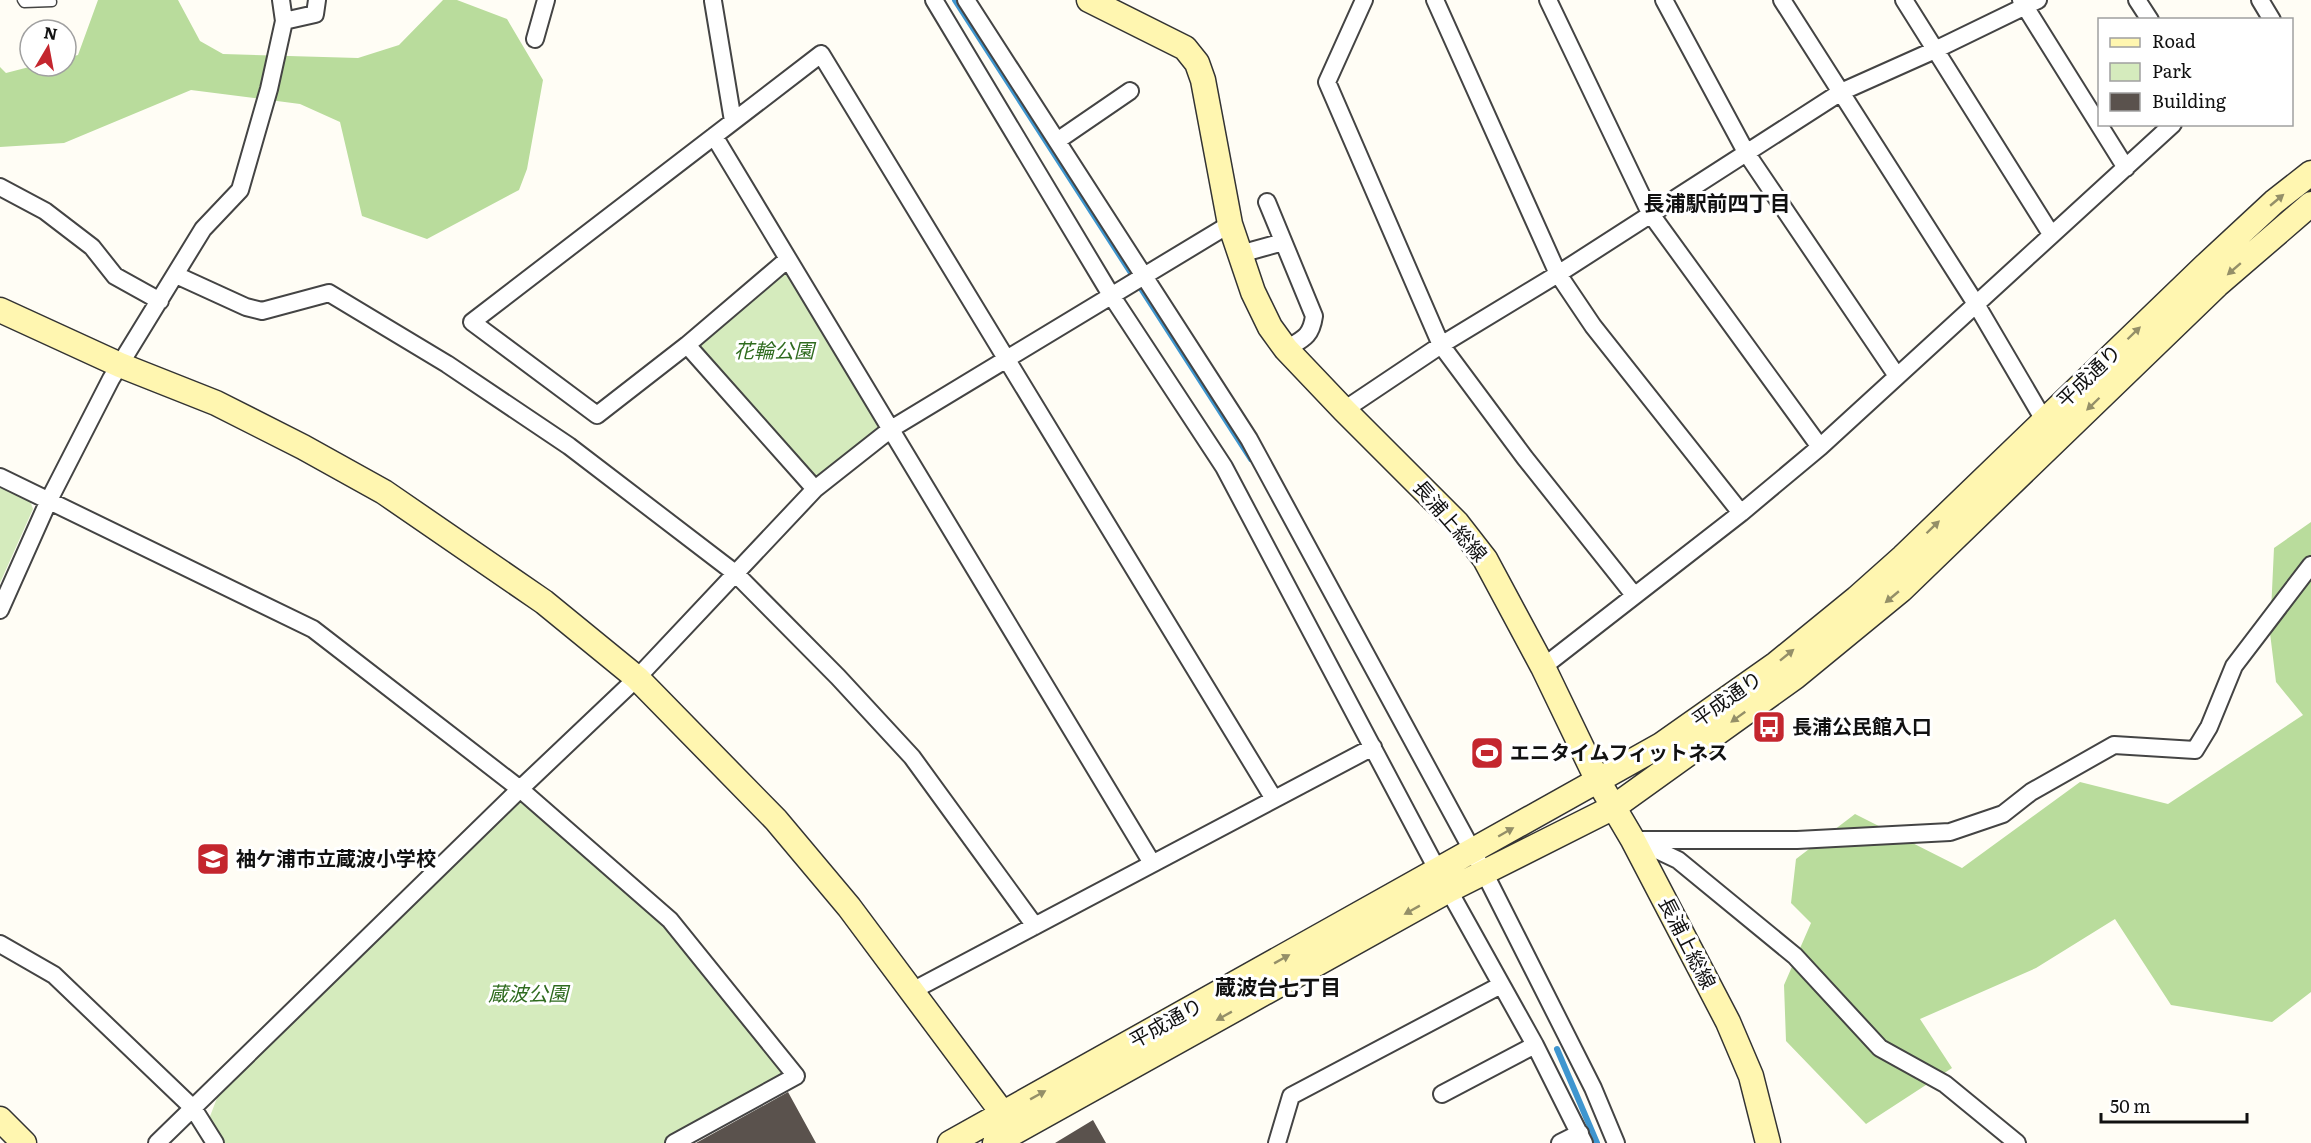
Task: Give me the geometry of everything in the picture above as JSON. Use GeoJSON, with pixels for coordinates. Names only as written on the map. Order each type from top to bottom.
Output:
{"type":"FeatureCollection","features":[{"type":"Feature","properties":{"kind":"street"},"geometry":{"type":"LineString","coordinates":[[0,610],[50,500],[120,365],[203,230],[240,190],[269,89],[284,21],[281,0]]}},
{"type":"Feature","properties":{"kind":"street"},"geometry":{"type":"LineString","coordinates":[[284,21],[315,14],[317,0]]}},
{"type":"Feature","properties":{"kind":"street"},"geometry":{"type":"LineString","coordinates":[[535,39],[546,0]]}},
{"type":"Feature","properties":{"kind":"street"},"geometry":{"type":"LineString","coordinates":[[934,0],[1111,295],[1224,467],[1444,881],[1535,1045],[1582,1138],[1560,1143]]}},
{"type":"Feature","properties":{"kind":"street"},"geometry":{"type":"LineString","coordinates":[[966,0],[1250,439],[1485,872],[1593,1088],[1616,1143]]}},
{"type":"Feature","properties":{"kind":"street","name":"長浦上総線"},"geometry":{"type":"LineString","coordinates":[[1089,0],[1185,48],[1197,63],[1203,80],[1230,224],[1253,292],[1266,318],[1286,349],[1449,515],[1485,559],[1543,667],[1597,779],[1633,840],[1728,1022],[1751,1076],[1768,1143]]}},
{"type":"Feature","properties":{"kind":"street"},"geometry":{"type":"LineString","coordinates":[[1364,0],[1328,82],[1441,345],[1525,458],[1634,595]]}},
{"type":"Feature","properties":{"kind":"street"},"geometry":{"type":"LineString","coordinates":[[1435,0],[1558,274],[1593,326],[1741,513]]}},
{"type":"Feature","properties":{"kind":"street"},"geometry":{"type":"LineString","coordinates":[[1548,0],[1650,213],[1820,447]]}},
{"type":"Feature","properties":{"kind":"street"},"geometry":{"type":"LineString","coordinates":[[1664,0],[1747,154],[1897,376]]}},
{"type":"Feature","properties":{"kind":"street"},"geometry":{"type":"LineString","coordinates":[[1782,0],[1976,304],[2051,428]]}},
{"type":"Feature","properties":{"kind":"street"},"geometry":{"type":"LineString","coordinates":[[1904,0],[2051,234]]}},
{"type":"Feature","properties":{"kind":"street"},"geometry":{"type":"LineString","coordinates":[[2137,0],[2149,18]]}},
{"type":"Feature","properties":{"kind":"street"},"geometry":{"type":"LineString","coordinates":[[2260,0],[2271,18]]}},
{"type":"Feature","properties":{"kind":"street"},"geometry":{"type":"LineString","coordinates":[[713,1],[733,122]]}},
{"type":"Feature","properties":{"kind":"street"},"geometry":{"type":"LineString","coordinates":[[1344,410],[1441,345],[1558,274],[1841,92],[1935,50],[2028,2],[2098,121]]}},
{"type":"Feature","properties":{"kind":"street"},"geometry":{"type":"LineString","coordinates":[[788,259],[687,345],[597,415],[472,322],[821,54],[1274,799]]}},
{"type":"Feature","properties":{"kind":"street"},"geometry":{"type":"LineString","coordinates":[[1057,141],[1130,91]]}},
{"type":"Feature","properties":{"kind":"street"},"geometry":{"type":"LineString","coordinates":[[2101,126],[2126,168]]}},
{"type":"Feature","properties":{"kind":"street"},"geometry":{"type":"LineString","coordinates":[[1543,667],[1741,513],[1820,447],[2171,126]]}},
{"type":"Feature","properties":{"kind":"street"},"geometry":{"type":"LineString","coordinates":[[714,136],[1152,863]]}},
{"type":"Feature","properties":{"kind":"street","name":"平成通り"},"geometry":{"type":"LineString","coordinates":[[1444,881],[1485,872],[1614,807],[1795,677],[1882,605],[2213,258],[2274,202],[2311,173]]}},
{"type":"Feature","properties":{"kind":"street"},"geometry":{"type":"LineString","coordinates":[[0,186],[45,211],[92,247],[115,276],[160,301]]}},
{"type":"Feature","properties":{"kind":"street"},"geometry":{"type":"LineString","coordinates":[[1267,201],[1314,316],[1312,329],[1307,336],[1286,349]]}},
{"type":"Feature","properties":{"kind":"street","name":"平成通り"},"geometry":{"type":"LineString","coordinates":[[950,1143],[1009,1133],[1444,881],[1472,851],[1661,745],[1776,664],[1857,598],[2311,204]]}},
{"type":"Feature","properties":{"kind":"street"},"geometry":{"type":"LineString","coordinates":[[156,1143],[637,678],[815,489],[891,429],[1230,224]]}},
{"type":"Feature","properties":{"kind":"street"},"geometry":{"type":"LineString","coordinates":[[1240,254],[1283,242]]}},
{"type":"Feature","properties":{"kind":"street"},"geometry":{"type":"LineString","coordinates":[[176,275],[246,307],[262,311],[329,293],[447,364],[568,446],[735,573],[838,677],[912,756],[1035,926]]}},
{"type":"Feature","properties":{"kind":"street"},"geometry":{"type":"LineString","coordinates":[[0,310],[120,365],[216,403],[303,447],[384,492],[544,602],[637,678],[776,820],[849,907],[1009,1133]]}},
{"type":"Feature","properties":{"kind":"street"},"geometry":{"type":"LineString","coordinates":[[687,345],[815,489]]}},
{"type":"Feature","properties":{"kind":"street"},"geometry":{"type":"LineString","coordinates":[[0,477],[314,629],[520,789],[670,920],[796,1076],[675,1143]]}},
{"type":"Feature","properties":{"kind":"street"},"geometry":{"type":"LineString","coordinates":[[1633,840],[1797,840],[1950,832],[2003,814],[2031,792],[2114,745],[2195,750],[2209,727],[2234,666],[2311,565]]}},
{"type":"Feature","properties":{"kind":"street"},"geometry":{"type":"LineString","coordinates":[[910,992],[1373,747]]}},
{"type":"Feature","properties":{"kind":"street"},"geometry":{"type":"LineString","coordinates":[[1633,840],[1678,860],[1794,956],[1880,1048],[1945,1084],[2017,1143]]}},
{"type":"Feature","properties":{"kind":"street"},"geometry":{"type":"LineString","coordinates":[[0,944],[54,975],[193,1108],[215,1143]]}},
{"type":"Feature","properties":{"kind":"street"},"geometry":{"type":"LineString","coordinates":[[1277,1143],[1291,1096],[1501,985]]}},
{"type":"Feature","properties":{"kind":"street"},"geometry":{"type":"LineString","coordinates":[[1442,1094],[1535,1045]]}},
{"type":"Feature","properties":{"kind":"street"},"geometry":{"type":"LineString","coordinates":[[0,1119],[24,1143]]}},
{"type":"Feature","properties":{"kind":"lane"},"geometry":{"type":"LineString","coordinates":[[22,0],[24,3],[52,2]]}},
{"type":"Feature","properties":{"kind":"green space"},"geometry":{"type":"Polygon","coordinates":[[[98,0],[178,0],[200,41],[223,54],[358,58],[399,45],[443,0],[457,0],[507,19],[543,80],[527,169],[519,190],[427,239],[362,216],[340,122],[300,104],[191,90],[64,143],[0,147],[0,67],[6,73],[18,70],[18,78],[78,78],[78,55],[98,0]]]}},
{"type":"Feature","properties":{"kind":"green space","name":"花輪公園"},"geometry":{"type":"Polygon","coordinates":[[[788,259],[891,429],[815,489],[687,345],[788,259]]]}},
{"type":"Feature","properties":{"kind":"green space"},"geometry":{"type":"Polygon","coordinates":[[[0,481],[27,492],[33,509],[0,583],[0,481]]]}},
{"type":"Feature","properties":{"kind":"green space"},"geometry":{"type":"Polygon","coordinates":[[[2311,522],[2311,992],[2272,1022],[2171,1005],[2115,919],[2036,968],[1920,1019],[1952,1068],[1866,1124],[1786,1041],[1784,985],[1811,923],[1791,903],[1796,859],[1855,814],[1962,868],[2080,782],[2168,804],[2303,715],[2276,682],[2270,633],[2274,548],[2311,522]]]}},
{"type":"Feature","properties":{"kind":"green space","name":"蔵波公園"},"geometry":{"type":"Polygon","coordinates":[[[520,789],[670,920],[796,1076],[674,1143],[224,1143],[209,1119],[217,1098],[520,789]]]}},
{"type":"Feature","properties":{"kind":"building"},"geometry":{"type":"Polygon","coordinates":[[[788,1092],[816,1143],[696,1143],[788,1092]]]}},
{"type":"Feature","properties":{"kind":"building"},"geometry":{"type":"Polygon","coordinates":[[[1093,1120],[1106,1143],[1055,1143],[1093,1120]]]}},
{"type":"Feature","properties":{"kind":"waterway"},"geometry":{"type":"LineString","coordinates":[[955,0],[1251,459]]}},
{"type":"Feature","properties":{"kind":"waterway"},"geometry":{"type":"LineString","coordinates":[[1557,1049],[1597,1143]]}},
{"type":"Feature","properties":{"kind":"place","name":"長浦公民館入口"},"geometry":{"type":"Point","coordinates":[1769,727]}},
{"type":"Feature","properties":{"kind":"place","name":"エニタイムフィットネス"},"geometry":{"type":"Point","coordinates":[1487,753]}},
{"type":"Feature","properties":{"kind":"place","name":"袖ケ浦市立蔵波小学校"},"geometry":{"type":"Point","coordinates":[213,859]}},
{"type":"Feature","properties":{"kind":"district","name":"長浦駅前四丁目"},"geometry":{"type":"Point","coordinates":[1717,204]}},
{"type":"Feature","properties":{"kind":"district","name":"蔵波台七丁目"},"geometry":{"type":"Point","coordinates":[1278,988]}}]}
